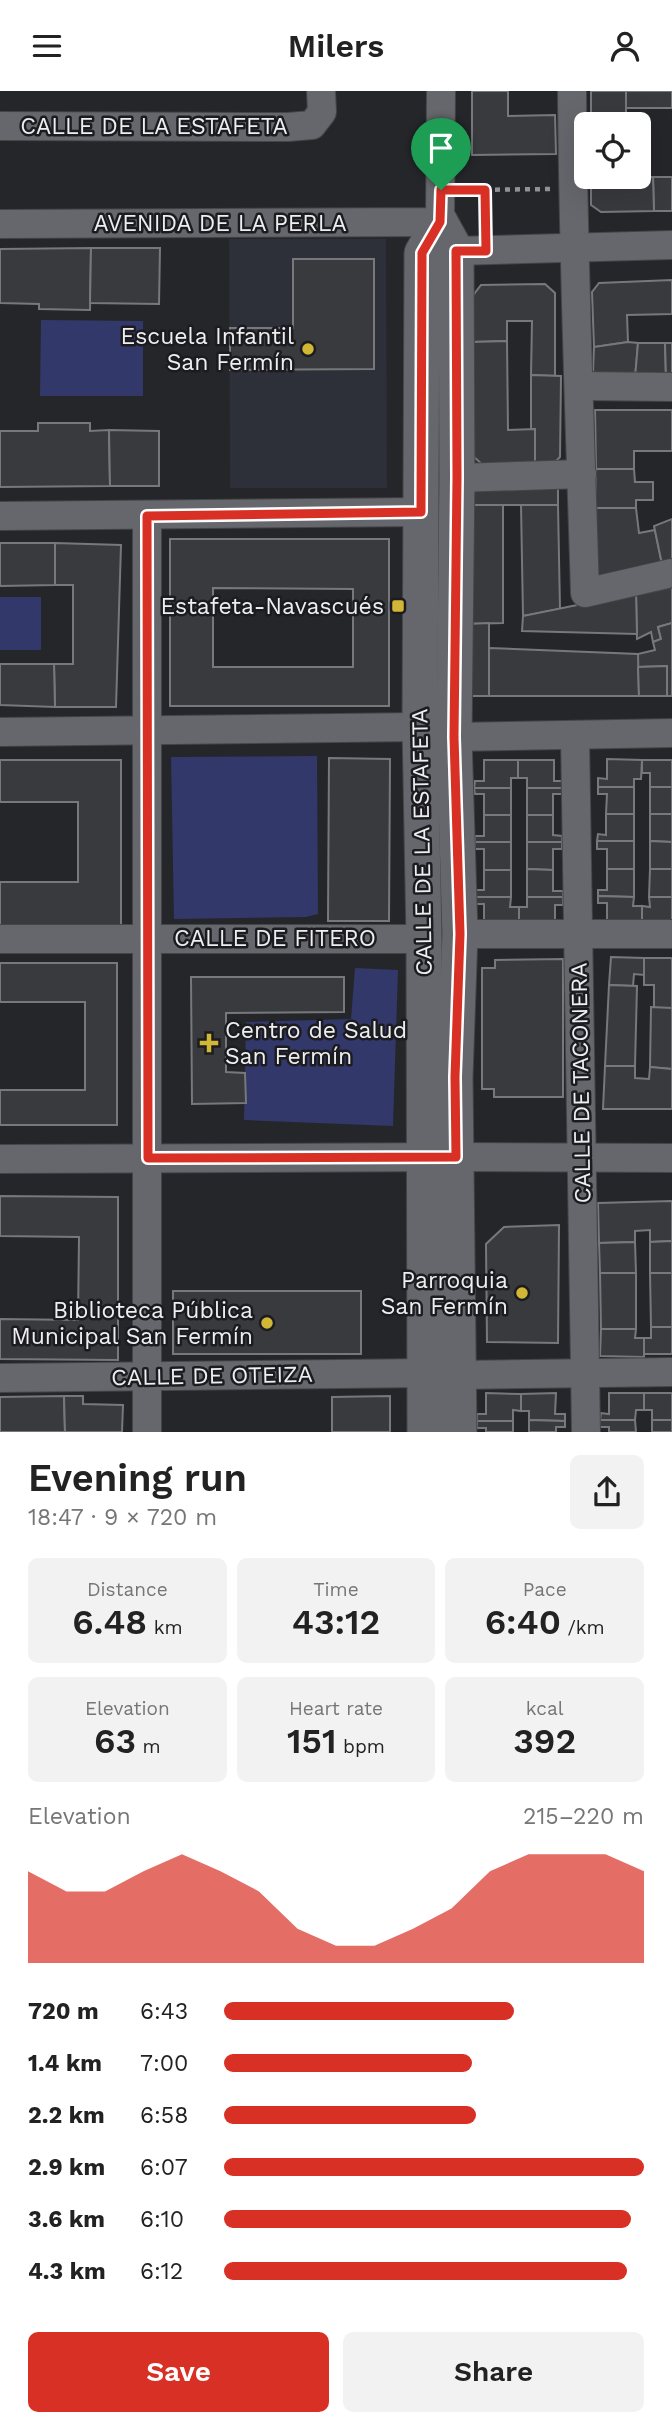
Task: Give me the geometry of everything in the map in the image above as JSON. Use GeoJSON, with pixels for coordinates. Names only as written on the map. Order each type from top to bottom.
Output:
{"type":"FeatureCollection","features":[{"type":"Feature","properties":{"kind":"street","name":"CALLE DE LA ESTAFETA"},"geometry":{"type":"LineString","coordinates":[[0,126],[312,125],[322,112],[321,91]]}},
{"type":"Feature","properties":{"kind":"street","name":"CALLE DE LA ESTAFETA"},"geometry":{"type":"LineString","coordinates":[[440,1157],[455,1077],[460,934],[454,737],[456,229],[441,91]]}},
{"type":"Feature","properties":{"kind":"street"},"geometry":{"type":"LineString","coordinates":[[572,91],[573,247],[580,386],[585,593],[672,573]]}},
{"type":"Feature","properties":{"kind":"street","name":"AVENIDA DE LA PERLA"},"geometry":{"type":"LineString","coordinates":[[0,224],[456,229],[573,247],[672,245]]}},
{"type":"Feature","properties":{"kind":"street","name":"CALLE DE LA ESTAFETA"},"geometry":{"type":"LineString","coordinates":[[425,1432],[441,1374],[440,1157],[424,939],[420,727],[422,253],[456,229]]}},
{"type":"Feature","properties":{"kind":"street"},"geometry":{"type":"LineString","coordinates":[[580,386],[672,387]]}},
{"type":"Feature","properties":{"kind":"street"},"geometry":{"type":"LineString","coordinates":[[457,478],[582,474]]}},
{"type":"Feature","properties":{"kind":"street"},"geometry":{"type":"LineString","coordinates":[[0,516],[421,512]]}},
{"type":"Feature","properties":{"kind":"street"},"geometry":{"type":"LineString","coordinates":[[147,516],[147,1432]]}},
{"type":"Feature","properties":{"kind":"street"},"geometry":{"type":"LineString","coordinates":[[0,732],[420,727]]}},
{"type":"Feature","properties":{"kind":"street"},"geometry":{"type":"LineString","coordinates":[[454,737],[672,733]]}},
{"type":"Feature","properties":{"kind":"street","name":"CALLE DE TACONERA"},"geometry":{"type":"LineString","coordinates":[[575,735],[586,1432]]}},
{"type":"Feature","properties":{"kind":"street"},"geometry":{"type":"LineString","coordinates":[[460,934],[672,935]]}},
{"type":"Feature","properties":{"kind":"street","name":"CALLE DE FITERO"},"geometry":{"type":"LineString","coordinates":[[0,939],[424,939]]}},
{"type":"Feature","properties":{"kind":"street"},"geometry":{"type":"LineString","coordinates":[[0,1159],[672,1158]]}},
{"type":"Feature","properties":{"kind":"street","name":"CALLE DE OTEIZA"},"geometry":{"type":"LineString","coordinates":[[0,1378],[672,1371]]}},
{"type":"Feature","properties":{"kind":"street","name":"CALLE DE LA ESTAFETA"},"geometry":{"type":"LineString","coordinates":[[441,1374],[459,1432]]}},
{"type":"Feature","properties":{"kind":"path"},"geometry":{"type":"LineString","coordinates":[[485,190],[572,188]]}},
{"type":"Feature","properties":{"kind":"path"},"geometry":{"type":"LineString","coordinates":[[456,229],[485,190]]}},
{"type":"Feature","properties":{"kind":"path"},"geometry":{"type":"LineString","coordinates":[[456,229],[485,190]]}},
{"type":"Feature","properties":{"kind":"shaded area","name":"Escuela Infantil San Fermín"},"geometry":{"type":"Polygon","coordinates":[[[229,239],[386,239],[387,488],[230,488],[229,239]]]}},
{"type":"Feature","properties":{"kind":"shaded area"},"geometry":{"type":"Polygon","coordinates":[[[41,320],[143,321],[143,396],[40,396],[41,320]]]}},
{"type":"Feature","properties":{"kind":"shaded area"},"geometry":{"type":"Polygon","coordinates":[[[0,597],[41,597],[41,650],[0,650],[0,597]]]}},
{"type":"Feature","properties":{"kind":"shaded area"},"geometry":{"type":"Polygon","coordinates":[[[317,756],[318,914],[306,917],[174,919],[171,757],[317,756]]]}},
{"type":"Feature","properties":{"kind":"shaded area"},"geometry":{"type":"Polygon","coordinates":[[[355,968],[398,970],[393,1126],[244,1120],[246,1022],[351,1019],[355,968]]]}},
{"type":"Feature","properties":{"kind":"building"},"geometry":{"type":"Polygon","coordinates":[[[472,91],[508,91],[508,116],[555,115],[556,154],[472,155],[472,91]]]}},
{"type":"Feature","properties":{"kind":"building"},"geometry":{"type":"Polygon","coordinates":[[[591,91],[626,91],[626,112],[591,112],[591,91]]]}},
{"type":"Feature","properties":{"kind":"building"},"geometry":{"type":"Polygon","coordinates":[[[626,91],[672,91],[672,108],[626,108],[626,91]]]}},
{"type":"Feature","properties":{"kind":"building"},"geometry":{"type":"Polygon","coordinates":[[[651,177],[654,211],[601,212],[591,205],[591,189],[651,189],[651,177]]]}},
{"type":"Feature","properties":{"kind":"building"},"geometry":{"type":"Polygon","coordinates":[[[653,177],[672,177],[672,211],[654,211],[653,177]]]}},
{"type":"Feature","properties":{"kind":"building"},"geometry":{"type":"Polygon","coordinates":[[[91,248],[90,310],[39,309],[39,304],[0,303],[0,249],[91,248]]]}},
{"type":"Feature","properties":{"kind":"building"},"geometry":{"type":"Polygon","coordinates":[[[91,248],[160,248],[159,304],[90,303],[91,248]]]}},
{"type":"Feature","properties":{"kind":"building"},"geometry":{"type":"Polygon","coordinates":[[[293,259],[374,259],[374,369],[230,370],[230,328],[293,328],[293,259]]]}},
{"type":"Feature","properties":{"kind":"building"},"geometry":{"type":"Polygon","coordinates":[[[672,280],[672,314],[627,315],[628,342],[594,347],[592,292],[599,283],[672,280]]]}},
{"type":"Feature","properties":{"kind":"building"},"geometry":{"type":"Polygon","coordinates":[[[545,284],[555,293],[555,376],[531,375],[532,321],[507,321],[507,341],[472,342],[471,298],[481,285],[545,284]]]}},
{"type":"Feature","properties":{"kind":"building"},"geometry":{"type":"Polygon","coordinates":[[[507,341],[508,430],[535,429],[535,466],[484,466],[473,456],[472,342],[507,341]]]}},
{"type":"Feature","properties":{"kind":"building"},"geometry":{"type":"Polygon","coordinates":[[[638,343],[635,378],[603,379],[593,371],[594,347],[638,343]]]}},
{"type":"Feature","properties":{"kind":"building"},"geometry":{"type":"Polygon","coordinates":[[[638,343],[665,343],[666,378],[635,378],[638,343]]]}},
{"type":"Feature","properties":{"kind":"building"},"geometry":{"type":"Polygon","coordinates":[[[665,343],[672,343],[672,378],[666,378],[665,343]]]}},
{"type":"Feature","properties":{"kind":"building"},"geometry":{"type":"Polygon","coordinates":[[[531,375],[561,376],[560,457],[551,466],[535,466],[535,429],[531,429],[531,375]]]}},
{"type":"Feature","properties":{"kind":"building"},"geometry":{"type":"Polygon","coordinates":[[[595,410],[672,410],[672,451],[634,451],[634,469],[596,469],[595,410]]]}},
{"type":"Feature","properties":{"kind":"building"},"geometry":{"type":"Polygon","coordinates":[[[38,423],[90,423],[90,431],[109,430],[110,486],[0,487],[0,431],[38,431],[38,423]]]}},
{"type":"Feature","properties":{"kind":"building"},"geometry":{"type":"Polygon","coordinates":[[[109,430],[159,431],[159,486],[110,486],[109,430]]]}},
{"type":"Feature","properties":{"kind":"building"},"geometry":{"type":"Polygon","coordinates":[[[596,469],[634,469],[635,482],[653,482],[653,500],[636,500],[636,508],[595,508],[596,469]]]}},
{"type":"Feature","properties":{"kind":"building"},"geometry":{"type":"Polygon","coordinates":[[[558,481],[558,505],[466,505],[466,482],[558,481]]]}},
{"type":"Feature","properties":{"kind":"building"},"geometry":{"type":"Polygon","coordinates":[[[466,505],[503,505],[503,623],[467,624],[466,505]]]}},
{"type":"Feature","properties":{"kind":"building"},"geometry":{"type":"Polygon","coordinates":[[[521,505],[558,505],[560,609],[523,616],[521,505]]]}},
{"type":"Feature","properties":{"kind":"building"},"geometry":{"type":"Polygon","coordinates":[[[595,508],[636,508],[639,533],[655,530],[663,569],[595,578],[595,508]]]}},
{"type":"Feature","properties":{"kind":"building"},"geometry":{"type":"Polygon","coordinates":[[[672,519],[672,567],[663,569],[654,526],[672,519]]]}},
{"type":"Feature","properties":{"kind":"building"},"geometry":{"type":"Polygon","coordinates":[[[170,539],[389,539],[389,706],[170,706],[170,539]],[[213,588],[213,667],[353,667],[353,589],[213,588]]]}},
{"type":"Feature","properties":{"kind":"building"},"geometry":{"type":"Polygon","coordinates":[[[0,543],[55,543],[55,585],[0,586],[0,543]]]}},
{"type":"Feature","properties":{"kind":"building"},"geometry":{"type":"Polygon","coordinates":[[[55,543],[121,545],[116,707],[55,707],[54,664],[73,664],[73,585],[55,585],[55,543]]]}},
{"type":"Feature","properties":{"kind":"building"},"geometry":{"type":"Polygon","coordinates":[[[672,584],[672,623],[658,627],[661,639],[653,642],[651,632],[637,639],[636,593],[672,584]]]}},
{"type":"Feature","properties":{"kind":"building"},"geometry":{"type":"Polygon","coordinates":[[[636,593],[637,634],[522,631],[523,616],[636,593]]]}},
{"type":"Feature","properties":{"kind":"building"},"geometry":{"type":"Polygon","coordinates":[[[489,623],[489,696],[468,696],[467,624],[489,623]]]}},
{"type":"Feature","properties":{"kind":"building"},"geometry":{"type":"Polygon","coordinates":[[[672,623],[672,696],[667,696],[667,666],[638,667],[638,654],[655,650],[653,642],[661,639],[658,627],[672,623]]]}},
{"type":"Feature","properties":{"kind":"building"},"geometry":{"type":"Polygon","coordinates":[[[489,648],[638,654],[639,696],[489,696],[489,648]]]}},
{"type":"Feature","properties":{"kind":"building"},"geometry":{"type":"Polygon","coordinates":[[[0,664],[54,664],[55,707],[0,705],[0,664]]]}},
{"type":"Feature","properties":{"kind":"building"},"geometry":{"type":"Polygon","coordinates":[[[667,666],[667,696],[639,696],[638,667],[667,666]]]}},
{"type":"Feature","properties":{"kind":"building"},"geometry":{"type":"Polygon","coordinates":[[[329,758],[390,759],[389,921],[328,921],[329,758]]]}},
{"type":"Feature","properties":{"kind":"building"},"geometry":{"type":"Polygon","coordinates":[[[607,759],[642,760],[641,779],[634,779],[634,787],[598,787],[598,778],[607,779],[607,759]]]}},
{"type":"Feature","properties":{"kind":"building"},"geometry":{"type":"Polygon","coordinates":[[[0,760],[121,760],[121,925],[0,925],[0,882],[78,882],[78,802],[0,802],[0,760]]]}},
{"type":"Feature","properties":{"kind":"building"},"geometry":{"type":"Polygon","coordinates":[[[484,760],[518,760],[518,778],[511,778],[511,788],[474,788],[475,781],[484,781],[484,760]]]}},
{"type":"Feature","properties":{"kind":"building"},"geometry":{"type":"Polygon","coordinates":[[[518,760],[554,760],[554,781],[562,781],[563,788],[527,788],[527,778],[518,778],[518,760]]]}},
{"type":"Feature","properties":{"kind":"building"},"geometry":{"type":"Polygon","coordinates":[[[642,760],[672,760],[672,787],[650,787],[650,773],[642,773],[642,760]]]}},
{"type":"Feature","properties":{"kind":"building"},"geometry":{"type":"Polygon","coordinates":[[[598,787],[634,787],[634,814],[606,814],[607,794],[598,794],[598,787]]]}},
{"type":"Feature","properties":{"kind":"building"},"geometry":{"type":"Polygon","coordinates":[[[650,787],[672,787],[672,814],[650,814],[650,787]]]}},
{"type":"Feature","properties":{"kind":"building"},"geometry":{"type":"Polygon","coordinates":[[[474,788],[511,788],[511,815],[484,815],[484,794],[475,794],[474,788]]]}},
{"type":"Feature","properties":{"kind":"building"},"geometry":{"type":"Polygon","coordinates":[[[527,788],[563,788],[562,794],[553,794],[553,815],[527,815],[527,788]]]}},
{"type":"Feature","properties":{"kind":"building"},"geometry":{"type":"Polygon","coordinates":[[[606,814],[634,814],[634,841],[597,841],[598,834],[606,835],[606,814]]]}},
{"type":"Feature","properties":{"kind":"building"},"geometry":{"type":"Polygon","coordinates":[[[650,814],[672,814],[672,842],[650,841],[650,814]]]}},
{"type":"Feature","properties":{"kind":"building"},"geometry":{"type":"Polygon","coordinates":[[[484,815],[511,815],[511,842],[475,842],[475,836],[484,836],[484,815]]]}},
{"type":"Feature","properties":{"kind":"building"},"geometry":{"type":"Polygon","coordinates":[[[527,815],[553,815],[553,835],[562,836],[562,842],[527,842],[527,815]]]}},
{"type":"Feature","properties":{"kind":"building"},"geometry":{"type":"Polygon","coordinates":[[[597,841],[634,841],[634,869],[607,869],[607,849],[597,849],[597,841]]]}},
{"type":"Feature","properties":{"kind":"building"},"geometry":{"type":"Polygon","coordinates":[[[650,841],[672,842],[672,869],[650,869],[650,841]]]}},
{"type":"Feature","properties":{"kind":"building"},"geometry":{"type":"Polygon","coordinates":[[[475,842],[511,842],[511,870],[484,870],[484,849],[475,849],[475,842]]]}},
{"type":"Feature","properties":{"kind":"building"},"geometry":{"type":"Polygon","coordinates":[[[527,842],[562,842],[562,849],[553,849],[553,870],[527,869],[527,842]]]}},
{"type":"Feature","properties":{"kind":"building"},"geometry":{"type":"Polygon","coordinates":[[[527,869],[553,870],[553,891],[563,891],[563,897],[527,897],[527,869]]]}},
{"type":"Feature","properties":{"kind":"building"},"geometry":{"type":"Polygon","coordinates":[[[607,869],[634,869],[634,897],[598,896],[598,890],[607,890],[607,869]]]}},
{"type":"Feature","properties":{"kind":"building"},"geometry":{"type":"Polygon","coordinates":[[[650,869],[672,869],[672,897],[649,897],[650,869]]]}},
{"type":"Feature","properties":{"kind":"building"},"geometry":{"type":"Polygon","coordinates":[[[484,870],[511,870],[511,897],[475,897],[475,890],[484,890],[484,870]]]}},
{"type":"Feature","properties":{"kind":"building"},"geometry":{"type":"Polygon","coordinates":[[[598,896],[634,897],[633,906],[642,906],[642,923],[607,923],[607,903],[598,903],[598,896]]]}},
{"type":"Feature","properties":{"kind":"building"},"geometry":{"type":"Polygon","coordinates":[[[475,897],[511,897],[510,907],[519,907],[519,924],[484,924],[484,904],[475,904],[475,897]]]}},
{"type":"Feature","properties":{"kind":"building"},"geometry":{"type":"Polygon","coordinates":[[[527,897],[563,897],[563,905],[555,905],[555,925],[519,924],[519,907],[527,907],[527,897]]]}},
{"type":"Feature","properties":{"kind":"building"},"geometry":{"type":"Polygon","coordinates":[[[649,897],[672,897],[672,923],[642,923],[642,906],[650,907],[649,897]]]}},
{"type":"Feature","properties":{"kind":"building"},"geometry":{"type":"Polygon","coordinates":[[[611,957],[644,958],[644,975],[634,974],[633,986],[609,985],[611,957]]]}},
{"type":"Feature","properties":{"kind":"building"},"geometry":{"type":"Polygon","coordinates":[[[644,958],[672,958],[672,1008],[654,1008],[654,985],[644,985],[644,958]]]}},
{"type":"Feature","properties":{"kind":"building"},"geometry":{"type":"Polygon","coordinates":[[[563,959],[563,1097],[494,1097],[494,1089],[482,1089],[482,968],[495,968],[495,960],[563,959]]]}},
{"type":"Feature","properties":{"kind":"building"},"geometry":{"type":"Polygon","coordinates":[[[0,963],[117,963],[117,1125],[0,1125],[0,1090],[85,1090],[85,1002],[0,1002],[0,963]]]}},
{"type":"Feature","properties":{"kind":"building","name":"Centro de Salud San Fermín"},"geometry":{"type":"Polygon","coordinates":[[[191,977],[344,977],[344,1012],[226,1013],[226,1072],[245,1073],[246,1103],[192,1104],[191,977]]]}},
{"type":"Feature","properties":{"kind":"building"},"geometry":{"type":"Polygon","coordinates":[[[609,985],[637,986],[635,1066],[605,1066],[609,985]]]}},
{"type":"Feature","properties":{"kind":"building"},"geometry":{"type":"Polygon","coordinates":[[[651,1007],[672,1008],[672,1069],[650,1067],[651,1007]]]}},
{"type":"Feature","properties":{"kind":"building"},"geometry":{"type":"Polygon","coordinates":[[[605,1066],[635,1066],[635,1078],[649,1079],[650,1067],[672,1069],[672,1109],[603,1109],[605,1066]]]}},
{"type":"Feature","properties":{"kind":"building"},"geometry":{"type":"Polygon","coordinates":[[[0,1196],[118,1197],[118,1360],[0,1359],[0,1319],[78,1320],[79,1237],[0,1236],[0,1196]]]}},
{"type":"Feature","properties":{"kind":"building"},"geometry":{"type":"Polygon","coordinates":[[[672,1201],[672,1241],[650,1242],[650,1230],[635,1231],[635,1242],[599,1243],[598,1203],[672,1201]]]}},
{"type":"Feature","properties":{"kind":"building","name":"Parroquia San Fermín"},"geometry":{"type":"Polygon","coordinates":[[[559,1225],[558,1343],[487,1342],[486,1244],[504,1227],[559,1225]]]}},
{"type":"Feature","properties":{"kind":"building"},"geometry":{"type":"Polygon","coordinates":[[[672,1241],[672,1273],[650,1273],[650,1242],[672,1241]]]}},
{"type":"Feature","properties":{"kind":"building"},"geometry":{"type":"Polygon","coordinates":[[[635,1242],[636,1273],[600,1273],[599,1243],[635,1242]]]}},
{"type":"Feature","properties":{"kind":"building"},"geometry":{"type":"Polygon","coordinates":[[[600,1273],[636,1273],[636,1329],[601,1329],[600,1273]]]}},
{"type":"Feature","properties":{"kind":"building"},"geometry":{"type":"Polygon","coordinates":[[[650,1273],[672,1273],[672,1327],[651,1327],[650,1273]]]}},
{"type":"Feature","properties":{"kind":"building","name":"Biblioteca Pública Municipal San Fermín"},"geometry":{"type":"Polygon","coordinates":[[[173,1291],[361,1291],[361,1354],[173,1354],[173,1291]]]}},
{"type":"Feature","properties":{"kind":"building"},"geometry":{"type":"Polygon","coordinates":[[[651,1327],[672,1327],[672,1354],[644,1354],[644,1338],[651,1338],[651,1327]]]}},
{"type":"Feature","properties":{"kind":"building"},"geometry":{"type":"Polygon","coordinates":[[[601,1329],[636,1329],[635,1338],[644,1338],[644,1357],[600,1356],[601,1329]]]}},
{"type":"Feature","properties":{"kind":"building"},"geometry":{"type":"Polygon","coordinates":[[[486,1393],[521,1394],[521,1411],[513,1410],[513,1421],[477,1421],[477,1414],[486,1414],[486,1393]]]}},
{"type":"Feature","properties":{"kind":"building"},"geometry":{"type":"Polygon","coordinates":[[[556,1393],[555,1414],[565,1414],[565,1421],[529,1420],[529,1411],[521,1411],[521,1394],[556,1393]]]}},
{"type":"Feature","properties":{"kind":"building"},"geometry":{"type":"Polygon","coordinates":[[[609,1393],[644,1393],[644,1410],[636,1410],[635,1420],[600,1420],[601,1413],[609,1414],[609,1393]]]}},
{"type":"Feature","properties":{"kind":"building"},"geometry":{"type":"Polygon","coordinates":[[[644,1393],[672,1393],[672,1420],[652,1420],[652,1410],[644,1410],[644,1393]]]}},
{"type":"Feature","properties":{"kind":"building"},"geometry":{"type":"Polygon","coordinates":[[[64,1396],[65,1432],[0,1432],[0,1397],[64,1396]]]}},
{"type":"Feature","properties":{"kind":"building"},"geometry":{"type":"Polygon","coordinates":[[[64,1396],[83,1396],[83,1404],[123,1405],[122,1432],[65,1432],[64,1396]]]}},
{"type":"Feature","properties":{"kind":"building"},"geometry":{"type":"Polygon","coordinates":[[[390,1396],[390,1432],[332,1432],[332,1397],[390,1396]]]}},
{"type":"Feature","properties":{"kind":"building"},"geometry":{"type":"Polygon","coordinates":[[[529,1420],[565,1421],[565,1427],[556,1427],[556,1432],[529,1432],[529,1420]]]}},
{"type":"Feature","properties":{"kind":"building"},"geometry":{"type":"Polygon","coordinates":[[[600,1420],[635,1420],[636,1432],[609,1432],[609,1427],[600,1427],[600,1420]]]}},
{"type":"Feature","properties":{"kind":"building"},"geometry":{"type":"Polygon","coordinates":[[[652,1420],[672,1420],[672,1432],[652,1432],[652,1420]]]}},
{"type":"Feature","properties":{"kind":"building"},"geometry":{"type":"Polygon","coordinates":[[[477,1421],[513,1421],[513,1432],[486,1432],[486,1428],[477,1428],[477,1421]]]}},
{"type":"Feature","properties":{"kind":"place","name":"Escuela Infantil San Fermín"},"geometry":{"type":"Point","coordinates":[308,349]}},
{"type":"Feature","properties":{"kind":"place","name":"Estafeta-Navascués"},"geometry":{"type":"Point","coordinates":[398,606]}},
{"type":"Feature","properties":{"kind":"place","name":"Centro de Salud San Fermín"},"geometry":{"type":"Point","coordinates":[209,1043]}},
{"type":"Feature","properties":{"kind":"place","name":"Parroquia San Fermín"},"geometry":{"type":"Point","coordinates":[522,1293]}},
{"type":"Feature","properties":{"kind":"place","name":"Biblioteca Pública Municipal San Fermín"},"geometry":{"type":"Point","coordinates":[267,1323]}},
{"type":"Feature","properties":{"kind":"route"},"geometry":{"type":"LineString","coordinates":[[441,190],[485,190],[486,251],[456,251],[454,737],[460,934],[455,1077],[456,1157],[148,1158],[147,516],[421,512],[422,253],[440,222],[441,190]]}}]}
